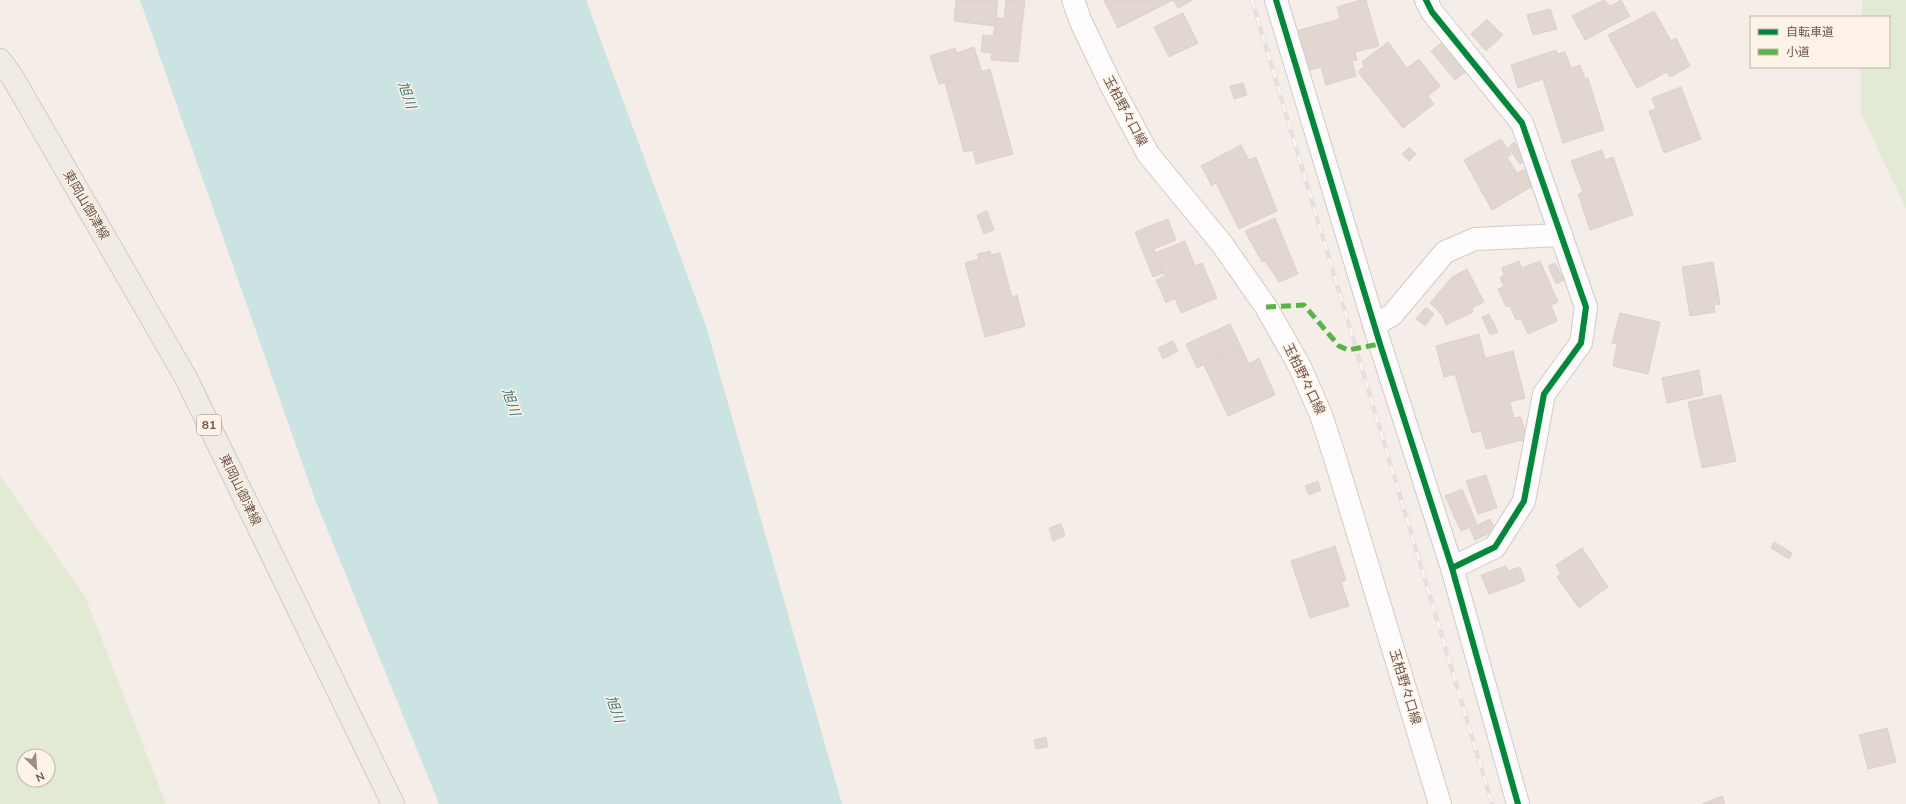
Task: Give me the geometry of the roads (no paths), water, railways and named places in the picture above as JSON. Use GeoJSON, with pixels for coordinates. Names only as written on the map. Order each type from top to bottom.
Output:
{"type":"FeatureCollection","features":[{"type":"Feature","properties":{"kind":"main road","name":"東岡山御津線"},"geometry":{"type":"LineString","coordinates":[[0,60],[17,85],[186,378],[393,804]]}},
{"type":"Feature","properties":{"kind":"street","name":"玉柏野々口線"},"geometry":{"type":"LineString","coordinates":[[1073,0],[1081,22],[1112,87],[1148,154],[1222,244],[1266,307],[1300,367],[1321,415],[1336,460],[1440,804]]}},
{"type":"Feature","properties":{"kind":"street"},"geometry":{"type":"LineString","coordinates":[[1276,0],[1374,325],[1452,568],[1518,804]]}},
{"type":"Feature","properties":{"kind":"street"},"geometry":{"type":"LineString","coordinates":[[1426,0],[1432,12],[1522,123],[1586,307],[1581,342],[1544,394],[1524,501],[1495,547],[1452,568]]}},
{"type":"Feature","properties":{"kind":"street"},"geometry":{"type":"LineString","coordinates":[[1374,325],[1392,315],[1445,252],[1475,239],[1561,235]]}},
{"type":"Feature","properties":{"kind":"water","name":"旭川"},"geometry":{"type":"Polygon","coordinates":[[[140,0],[586,0],[706,326],[842,804],[439,804],[314,497],[140,0]]]}},
{"type":"Feature","properties":{"kind":"railway"},"geometry":{"type":"LineString","coordinates":[[1252,0],[1492,804]]}}]}
